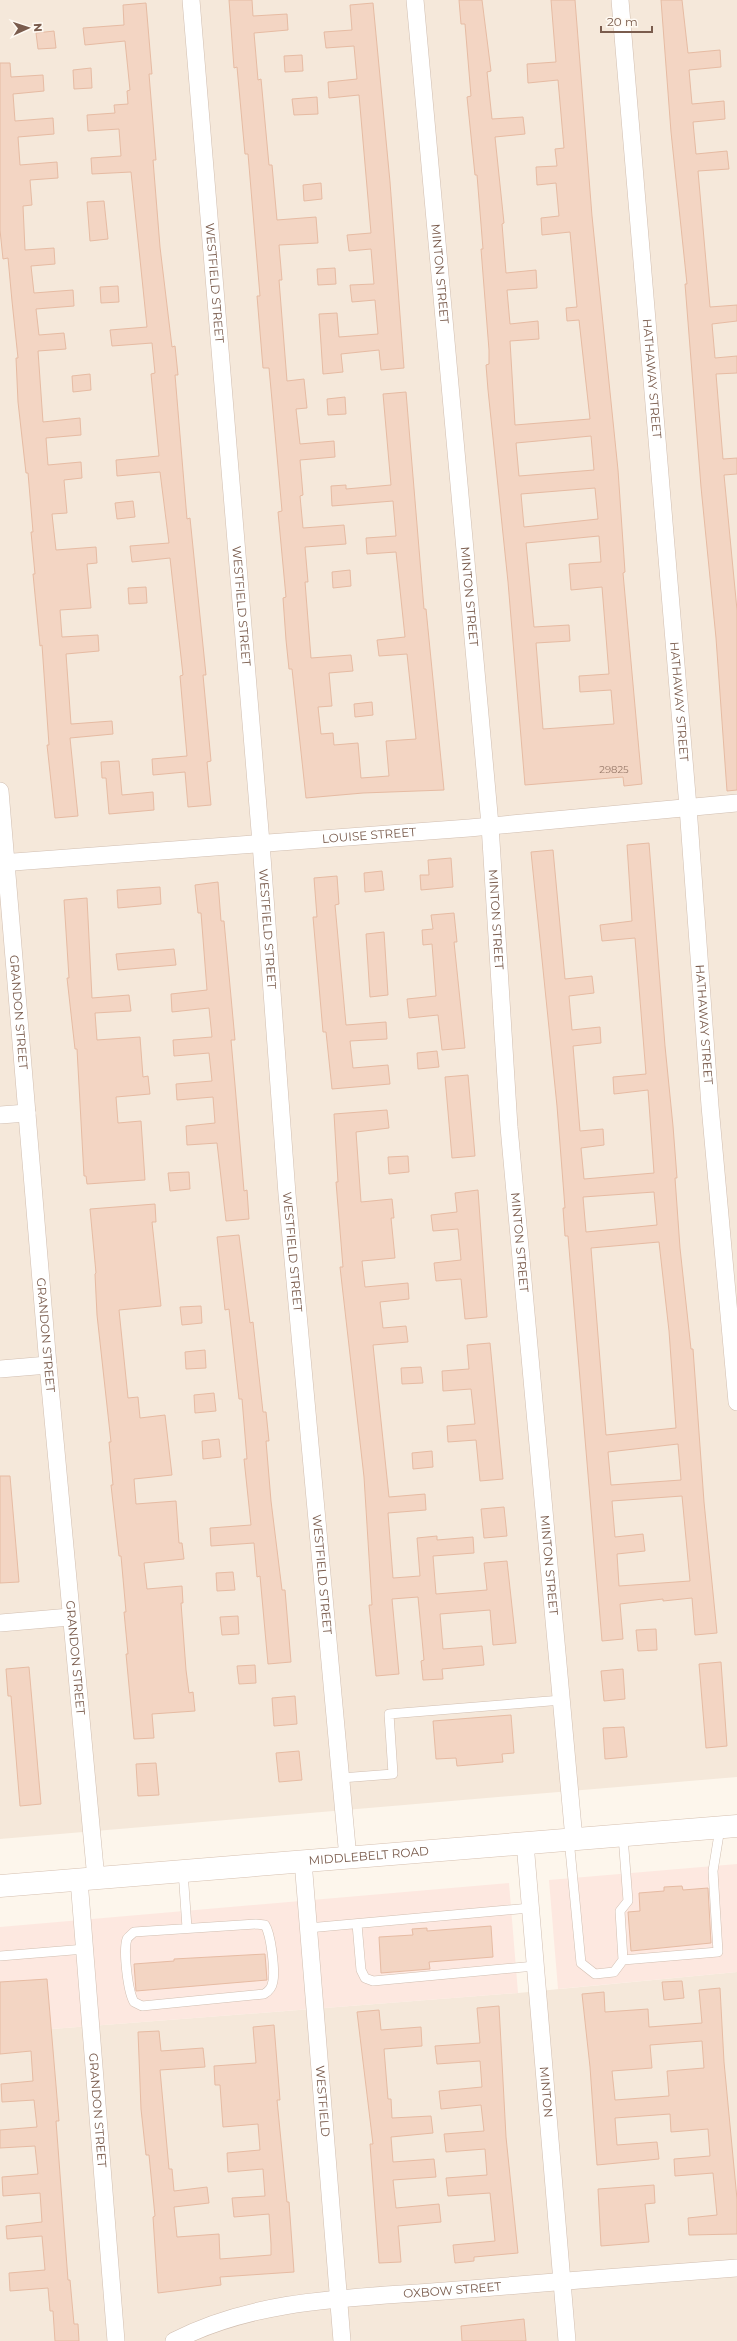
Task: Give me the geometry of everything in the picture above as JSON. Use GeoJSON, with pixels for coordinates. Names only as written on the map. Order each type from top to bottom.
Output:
{"type":"FeatureCollection","features":[{"type":"Feature","properties":{"kind":"main road","name":"MIDDLEBELT ROAD"},"geometry":{"type":"LineString","coordinates":[[0,1886],[728,1826]]}},
{"type":"Feature","properties":{"kind":"street","name":"WESTFIELD STREET"},"geometry":{"type":"LineString","coordinates":[[191,0],[261,843],[287,1194],[348,1858]]}},
{"type":"Feature","properties":{"kind":"street","name":"MINTON STREET"},"geometry":{"type":"LineString","coordinates":[[415,0],[490,825],[509,1127],[562,1700],[572,1839]]}},
{"type":"Feature","properties":{"kind":"street","name":"HATHAWAY STREET"},"geometry":{"type":"LineString","coordinates":[[620,0],[688,807],[710,1106],[737,1402]]}},
{"type":"Feature","properties":{"kind":"street","name":"GRANDON STREET"},"geometry":{"type":"LineString","coordinates":[[0,791],[3,862],[27,1113],[70,1617],[87,1879],[85,1949],[116,2341]]}},
{"type":"Feature","properties":{"kind":"street","name":"LOUISE STREET"},"geometry":{"type":"LineString","coordinates":[[3,862],[490,825],[737,803]]}},
{"type":"Feature","properties":{"kind":"street"},"geometry":{"type":"LineString","coordinates":[[0,1115],[27,1113]]}},
{"type":"Feature","properties":{"kind":"street"},"geometry":{"type":"LineString","coordinates":[[0,1369],[48,1364]]}},
{"type":"Feature","properties":{"kind":"street"},"geometry":{"type":"LineString","coordinates":[[0,1623],[70,1617]]}},
{"type":"Feature","properties":{"kind":"street","name":"MINTON"},"geometry":{"type":"LineString","coordinates":[[525,1843],[567,2341]]}},
{"type":"Feature","properties":{"kind":"street","name":"WESTFIELD"},"geometry":{"type":"LineString","coordinates":[[303,1861],[342,2341]]}},
{"type":"Feature","properties":{"kind":"street","name":"OXBOW STREET"},"geometry":{"type":"LineString","coordinates":[[174,2341],[219,2321],[248,2312],[339,2300],[737,2268]]}},
{"type":"Feature","properties":{"kind":"lane"},"geometry":{"type":"LineString","coordinates":[[341,1778],[393,1774],[389,1714],[562,1700]]}},
{"type":"Feature","properties":{"kind":"lane"},"geometry":{"type":"LineString","coordinates":[[623,1960],[718,1952],[713,1871],[728,1826]]}},
{"type":"Feature","properties":{"kind":"lane"},"geometry":{"type":"LineString","coordinates":[[572,1839],[581,1963],[595,1974],[614,1972],[623,1960],[620,1911],[628,1901],[623,1835]]}},
{"type":"Feature","properties":{"kind":"lane"},"geometry":{"type":"LineString","coordinates":[[183,1871],[187,1928]]}},
{"type":"Feature","properties":{"kind":"lane"},"geometry":{"type":"LineString","coordinates":[[308,1928],[530,1908]]}},
{"type":"Feature","properties":{"kind":"lane"},"geometry":{"type":"LineString","coordinates":[[357,1924],[361,1970],[365,1978],[373,1981],[535,1966]]}},
{"type":"Feature","properties":{"kind":"lane"},"geometry":{"type":"LineString","coordinates":[[265,1925],[269,1932],[274,1980],[270,1990],[264,1994],[142,2006],[134,2002],[129,1994],[127,1938],[134,1932],[187,1928],[265,1925]]}},
{"type":"Feature","properties":{"kind":"lane"},"geometry":{"type":"LineString","coordinates":[[0,1956],[85,1949]]}},
{"type":"Feature","properties":{"kind":"shaded area"},"geometry":{"type":"Polygon","coordinates":[[[0,0],[737,0],[737,1777],[0,1839],[0,0]]]}},
{"type":"Feature","properties":{"kind":"shaded area"},"geometry":{"type":"Polygon","coordinates":[[[737,1864],[737,1972],[558,1989],[549,1880],[737,1864]]]}},
{"type":"Feature","properties":{"kind":"shaded area"},"geometry":{"type":"Polygon","coordinates":[[[509,1883],[518,1993],[0,2033],[0,1927],[509,1883]]]}},
{"type":"Feature","properties":{"kind":"shaded area"},"geometry":{"type":"Polygon","coordinates":[[[737,1972],[737,2341],[0,2341],[0,2033],[518,1993],[737,1972]]]}},
{"type":"Feature","properties":{"kind":"building"},"geometry":{"type":"Polygon","coordinates":[[[229,0],[252,0],[253,16],[287,14],[288,30],[254,33],[258,80],[261,79],[269,165],[272,165],[277,220],[316,217],[318,243],[279,245],[282,280],[279,280],[287,381],[304,379],[307,408],[296,409],[300,444],[334,441],[335,457],[300,460],[303,495],[300,496],[303,528],[344,525],[346,544],[305,547],[308,582],[305,582],[311,658],[351,655],[353,671],[329,673],[332,706],[318,707],[321,734],[333,733],[334,745],[358,743],[361,778],[389,776],[386,741],[416,739],[407,654],[379,656],[377,640],[405,637],[396,552],[367,554],[366,538],[396,536],[393,501],[332,506],[331,486],[346,485],[346,489],[391,485],[383,394],[406,392],[424,609],[426,609],[444,790],[363,793],[306,798],[292,669],[289,669],[286,640],[283,598],[286,597],[278,512],[282,511],[269,368],[263,368],[257,296],[260,296],[248,154],[245,154],[237,67],[234,68],[229,0]]]}},
{"type":"Feature","properties":{"kind":"building"},"geometry":{"type":"Polygon","coordinates":[[[459,0],[482,0],[491,71],[487,72],[492,119],[523,117],[525,134],[495,137],[504,223],[502,224],[506,273],[536,270],[537,288],[507,290],[510,324],[538,321],[539,339],[510,341],[515,425],[590,419],[579,320],[567,321],[566,308],[577,307],[570,232],[542,235],[541,218],[559,216],[556,183],[537,185],[536,167],[557,166],[555,149],[564,148],[558,80],[528,83],[527,64],[556,62],[551,0],[575,0],[592,216],[618,470],[625,572],[623,573],[642,784],[624,786],[623,777],[525,785],[508,582],[486,365],[489,364],[489,350],[481,249],[483,249],[477,175],[475,175],[467,97],[471,96],[465,24],[461,24],[459,0]],[[591,436],[516,443],[519,476],[594,470],[591,436]],[[595,488],[521,494],[524,527],[598,519],[595,488]],[[599,536],[526,543],[534,627],[569,625],[570,641],[536,643],[543,729],[614,724],[611,690],[580,692],[579,676],[609,674],[602,587],[571,590],[569,564],[601,562],[599,536]]]}},
{"type":"Feature","properties":{"kind":"building"},"geometry":{"type":"Polygon","coordinates":[[[661,0],[682,0],[688,53],[720,50],[721,67],[689,70],[692,104],[724,101],[725,119],[693,122],[696,154],[727,151],[729,169],[698,171],[710,307],[737,305],[737,321],[712,324],[715,358],[737,356],[737,373],[716,374],[723,459],[737,458],[737,474],[724,475],[737,610],[737,790],[727,791],[716,638],[701,487],[685,284],[687,284],[671,132],[661,0]]]}},
{"type":"Feature","properties":{"kind":"building"},"geometry":{"type":"Polygon","coordinates":[[[146,3],[152,74],[149,74],[156,160],[153,160],[160,247],[172,347],[175,346],[178,375],[175,375],[187,519],[190,518],[206,675],[203,675],[211,761],[207,762],[211,805],[188,807],[185,772],[153,775],[152,759],[187,756],[180,676],[183,675],[170,558],[132,562],[130,546],[169,543],[160,472],[117,476],[116,460],[159,456],[151,374],[155,373],[152,343],[112,346],[110,330],[147,327],[131,172],[92,174],[91,158],[121,156],[119,129],[88,131],[87,115],[115,113],[114,105],[128,104],[127,91],[130,90],[125,41],[85,45],[83,28],[124,25],[123,5],[146,3]]]}},
{"type":"Feature","properties":{"kind":"building"},"geometry":{"type":"Polygon","coordinates":[[[373,3],[390,182],[404,368],[381,370],[379,350],[341,354],[343,372],[323,374],[319,314],[337,313],[339,337],[378,334],[375,300],[352,302],[350,285],[374,284],[371,249],[349,251],[347,235],[371,233],[359,95],[329,98],[328,82],[357,79],[354,46],[326,48],[324,32],[352,30],[350,5],[373,3]]]}},
{"type":"Feature","properties":{"kind":"building"},"geometry":{"type":"Polygon","coordinates":[[[54,31],[56,48],[38,49],[36,33],[54,31]]]}},
{"type":"Feature","properties":{"kind":"building"},"geometry":{"type":"Polygon","coordinates":[[[302,55],[303,71],[285,72],[284,56],[302,55]]]}},
{"type":"Feature","properties":{"kind":"building"},"geometry":{"type":"Polygon","coordinates":[[[0,63],[10,63],[11,77],[43,75],[44,91],[13,94],[15,121],[53,118],[54,134],[18,137],[20,165],[57,162],[58,178],[30,180],[32,205],[23,206],[25,250],[54,248],[55,264],[31,266],[34,293],[73,290],[74,306],[36,309],[39,335],[64,333],[66,349],[38,351],[43,422],[80,418],[81,435],[46,438],[48,465],[81,462],[82,478],[64,480],[67,513],[52,514],[56,550],[96,547],[97,563],[87,564],[91,608],[60,610],[62,637],[98,635],[99,651],[66,654],[71,724],[112,721],[113,734],[70,738],[78,816],[55,818],[47,745],[49,745],[42,645],[40,646],[33,574],[35,574],[31,532],[33,532],[28,473],[26,473],[18,402],[16,358],[18,358],[8,258],[3,259],[0,230],[0,63]]]}},
{"type":"Feature","properties":{"kind":"building"},"geometry":{"type":"Polygon","coordinates":[[[91,68],[92,88],[74,89],[73,70],[91,68]]]}},
{"type":"Feature","properties":{"kind":"building"},"geometry":{"type":"Polygon","coordinates":[[[317,97],[318,114],[294,115],[292,99],[317,97]]]}},
{"type":"Feature","properties":{"kind":"building"},"geometry":{"type":"Polygon","coordinates":[[[321,183],[322,199],[304,201],[303,185],[321,183]]]}},
{"type":"Feature","properties":{"kind":"building"},"geometry":{"type":"Polygon","coordinates":[[[104,201],[108,239],[90,241],[87,202],[104,201]]]}},
{"type":"Feature","properties":{"kind":"building"},"geometry":{"type":"Polygon","coordinates":[[[335,268],[336,284],[318,285],[317,269],[335,268]]]}},
{"type":"Feature","properties":{"kind":"building"},"geometry":{"type":"Polygon","coordinates":[[[118,286],[119,302],[101,303],[100,287],[118,286]]]}},
{"type":"Feature","properties":{"kind":"building"},"geometry":{"type":"Polygon","coordinates":[[[90,374],[91,390],[73,392],[72,376],[90,374]]]}},
{"type":"Feature","properties":{"kind":"building"},"geometry":{"type":"Polygon","coordinates":[[[345,397],[346,414],[328,415],[327,399],[345,397]]]}},
{"type":"Feature","properties":{"kind":"building"},"geometry":{"type":"Polygon","coordinates":[[[133,501],[135,517],[117,519],[115,503],[133,501]]]}},
{"type":"Feature","properties":{"kind":"building"},"geometry":{"type":"Polygon","coordinates":[[[350,570],[351,586],[333,588],[332,572],[350,570]]]}},
{"type":"Feature","properties":{"kind":"building"},"geometry":{"type":"Polygon","coordinates":[[[146,587],[147,603],[129,604],[128,588],[146,587]]]}},
{"type":"Feature","properties":{"kind":"building"},"geometry":{"type":"Polygon","coordinates":[[[372,702],[373,715],[355,717],[354,704],[372,702]]]}},
{"type":"Feature","properties":{"kind":"building"},"geometry":{"type":"Polygon","coordinates":[[[119,761],[122,795],[153,792],[154,810],[109,814],[106,778],[102,778],[101,762],[119,761]]]}},
{"type":"Feature","properties":{"kind":"building"},"geometry":{"type":"Polygon","coordinates":[[[649,843],[677,1178],[675,1178],[680,1248],[691,1349],[693,1349],[704,1502],[717,1633],[695,1635],[692,1598],[663,1601],[663,1599],[620,1604],[623,1639],[602,1641],[568,1236],[565,1236],[563,1208],[565,1208],[557,1106],[531,852],[553,850],[565,979],[592,976],[594,993],[569,996],[572,1030],[600,1027],[601,1043],[573,1046],[580,1131],[603,1129],[604,1145],[581,1148],[584,1179],[654,1173],[648,1090],[614,1094],[613,1077],[646,1074],[635,938],[602,941],[600,925],[632,921],[627,845],[649,843]],[[654,1192],[583,1197],[586,1232],[657,1225],[654,1192]],[[659,1242],[591,1248],[606,1435],[676,1428],[669,1331],[659,1242]],[[678,1444],[608,1452],[611,1485],[681,1480],[678,1444]],[[682,1496],[612,1501],[615,1537],[643,1534],[645,1551],[617,1554],[619,1586],[690,1581],[682,1496]]]}},
{"type":"Feature","properties":{"kind":"building"},"geometry":{"type":"Polygon","coordinates":[[[451,858],[453,887],[421,890],[420,875],[429,875],[428,860],[451,858]]]}},
{"type":"Feature","properties":{"kind":"building"},"geometry":{"type":"Polygon","coordinates":[[[382,871],[384,890],[365,892],[364,873],[382,871]]]}},
{"type":"Feature","properties":{"kind":"building"},"geometry":{"type":"Polygon","coordinates":[[[337,876],[339,904],[335,905],[346,1025],[386,1022],[387,1039],[350,1041],[353,1068],[388,1065],[390,1084],[332,1089],[326,1032],[323,1032],[313,917],[317,917],[314,878],[337,876]]]}},
{"type":"Feature","properties":{"kind":"building"},"geometry":{"type":"Polygon","coordinates":[[[218,882],[221,921],[224,921],[235,1040],[231,1040],[244,1191],[247,1190],[249,1219],[226,1221],[217,1143],[187,1145],[186,1126],[215,1123],[213,1097],[177,1100],[176,1084],[212,1081],[209,1053],[174,1056],[173,1040],[212,1037],[209,1008],[172,1012],[171,994],[207,990],[201,913],[198,913],[195,885],[218,882]]]}},
{"type":"Feature","properties":{"kind":"building"},"geometry":{"type":"Polygon","coordinates":[[[160,887],[161,904],[118,908],[117,890],[160,887]]]}},
{"type":"Feature","properties":{"kind":"building"},"geometry":{"type":"Polygon","coordinates":[[[87,898],[92,998],[129,995],[131,1011],[95,1013],[97,1040],[140,1037],[143,1077],[148,1076],[150,1094],[116,1097],[118,1123],[141,1121],[145,1180],[87,1184],[86,1176],[84,1176],[77,1049],[75,1049],[67,978],[69,978],[64,900],[87,898]]]}},
{"type":"Feature","properties":{"kind":"building"},"geometry":{"type":"Polygon","coordinates":[[[454,913],[457,942],[454,942],[465,1048],[442,1050],[438,1015],[409,1018],[407,999],[436,996],[432,944],[423,945],[422,930],[433,929],[431,915],[454,913]]]}},
{"type":"Feature","properties":{"kind":"building"},"geometry":{"type":"Polygon","coordinates":[[[384,932],[388,995],[370,997],[366,934],[384,932]]]}},
{"type":"Feature","properties":{"kind":"building"},"geometry":{"type":"Polygon","coordinates":[[[174,949],[176,965],[118,970],[116,954],[174,949]]]}},
{"type":"Feature","properties":{"kind":"building"},"geometry":{"type":"Polygon","coordinates":[[[437,1051],[439,1067],[418,1069],[417,1053],[437,1051]]]}},
{"type":"Feature","properties":{"kind":"building"},"geometry":{"type":"Polygon","coordinates":[[[468,1075],[475,1156],[452,1158],[445,1077],[468,1075]]]}},
{"type":"Feature","properties":{"kind":"building"},"geometry":{"type":"Polygon","coordinates":[[[387,1110],[389,1128],[356,1132],[361,1202],[392,1199],[394,1218],[391,1218],[395,1258],[362,1261],[365,1287],[408,1283],[409,1299],[380,1302],[383,1328],[406,1326],[408,1342],[373,1345],[389,1497],[425,1494],[426,1510],[388,1513],[393,1578],[420,1576],[417,1538],[437,1536],[437,1540],[473,1537],[474,1553],[433,1556],[436,1594],[487,1590],[484,1563],[507,1561],[516,1643],[493,1645],[490,1610],[440,1614],[443,1649],[482,1646],[484,1665],[442,1669],[443,1679],[423,1680],[421,1661],[424,1660],[418,1597],[392,1599],[399,1674],[376,1676],[369,1605],[372,1605],[364,1477],[340,1267],[343,1267],[336,1182],[338,1182],[334,1114],[387,1110]]]}},
{"type":"Feature","properties":{"kind":"building"},"geometry":{"type":"Polygon","coordinates":[[[408,1156],[409,1172],[389,1174],[388,1157],[408,1156]]]}},
{"type":"Feature","properties":{"kind":"building"},"geometry":{"type":"Polygon","coordinates":[[[189,1172],[190,1189],[170,1191],[168,1173],[189,1172]]]}},
{"type":"Feature","properties":{"kind":"building"},"geometry":{"type":"Polygon","coordinates":[[[478,1190],[487,1317],[465,1319],[461,1279],[436,1281],[434,1263],[461,1260],[458,1229],[433,1231],[431,1215],[457,1212],[455,1193],[478,1190]]]}},
{"type":"Feature","properties":{"kind":"building"},"geometry":{"type":"Polygon","coordinates":[[[155,1204],[156,1222],[152,1222],[161,1306],[119,1310],[128,1398],[138,1397],[140,1418],[165,1415],[172,1475],[134,1479],[136,1504],[176,1501],[179,1543],[182,1543],[184,1559],[144,1563],[147,1589],[182,1586],[183,1603],[181,1603],[186,1670],[189,1693],[193,1692],[195,1711],[152,1714],[154,1738],[134,1739],[126,1654],[128,1654],[124,1612],[126,1612],[121,1556],[119,1556],[111,1485],[113,1485],[109,1442],[111,1442],[97,1315],[96,1273],[90,1209],[155,1204]]]}},
{"type":"Feature","properties":{"kind":"building"},"geometry":{"type":"Polygon","coordinates":[[[239,1235],[250,1323],[253,1322],[263,1412],[266,1412],[269,1441],[266,1441],[271,1501],[282,1590],[285,1590],[291,1662],[268,1664],[260,1576],[257,1577],[254,1543],[211,1546],[210,1528],[251,1525],[244,1459],[247,1459],[242,1399],[239,1399],[229,1309],[225,1310],[217,1237],[239,1235]]]}},
{"type":"Feature","properties":{"kind":"building"},"geometry":{"type":"Polygon","coordinates":[[[201,1306],[202,1323],[182,1325],[180,1307],[201,1306]]]}},
{"type":"Feature","properties":{"kind":"building"},"geometry":{"type":"Polygon","coordinates":[[[490,1343],[503,1479],[480,1481],[476,1440],[448,1442],[447,1426],[475,1424],[471,1389],[443,1391],[442,1371],[469,1369],[467,1345],[490,1343]]]}},
{"type":"Feature","properties":{"kind":"building"},"geometry":{"type":"Polygon","coordinates":[[[205,1350],[206,1368],[186,1369],[185,1352],[205,1350]]]}},
{"type":"Feature","properties":{"kind":"building"},"geometry":{"type":"Polygon","coordinates":[[[421,1367],[423,1383],[402,1384],[401,1368],[421,1367]]]}},
{"type":"Feature","properties":{"kind":"building"},"geometry":{"type":"Polygon","coordinates":[[[214,1393],[216,1411],[195,1413],[194,1395],[214,1393]]]}},
{"type":"Feature","properties":{"kind":"building"},"geometry":{"type":"Polygon","coordinates":[[[219,1439],[221,1457],[203,1459],[202,1441],[219,1439]]]}},
{"type":"Feature","properties":{"kind":"building"},"geometry":{"type":"Polygon","coordinates":[[[432,1451],[433,1467],[413,1469],[412,1453],[432,1451]]]}},
{"type":"Feature","properties":{"kind":"building"},"geometry":{"type":"Polygon","coordinates":[[[0,1476],[10,1476],[19,1582],[0,1583],[0,1476]]]}},
{"type":"Feature","properties":{"kind":"building"},"geometry":{"type":"Polygon","coordinates":[[[504,1507],[507,1536],[484,1538],[481,1509],[504,1507]]]}},
{"type":"Feature","properties":{"kind":"building"},"geometry":{"type":"Polygon","coordinates":[[[233,1572],[235,1590],[217,1591],[216,1573],[233,1572]]]}},
{"type":"Feature","properties":{"kind":"building"},"geometry":{"type":"Polygon","coordinates":[[[238,1616],[239,1634],[222,1635],[220,1617],[238,1616]]]}},
{"type":"Feature","properties":{"kind":"building"},"geometry":{"type":"Polygon","coordinates":[[[656,1629],[657,1650],[638,1651],[636,1630],[656,1629]]]}},
{"type":"Feature","properties":{"kind":"building"},"geometry":{"type":"Polygon","coordinates":[[[721,1662],[727,1746],[706,1748],[699,1664],[721,1662]]]}},
{"type":"Feature","properties":{"kind":"building"},"geometry":{"type":"Polygon","coordinates":[[[255,1665],[256,1683],[239,1684],[237,1666],[255,1665]]]}},
{"type":"Feature","properties":{"kind":"building"},"geometry":{"type":"Polygon","coordinates":[[[29,1667],[41,1804],[20,1806],[11,1696],[8,1696],[6,1669],[29,1667]]]}},
{"type":"Feature","properties":{"kind":"building"},"geometry":{"type":"Polygon","coordinates":[[[623,1669],[625,1699],[604,1701],[601,1671],[623,1669]]]}},
{"type":"Feature","properties":{"kind":"building"},"geometry":{"type":"Polygon","coordinates":[[[295,1696],[297,1724],[274,1726],[272,1698],[295,1696]]]}},
{"type":"Feature","properties":{"kind":"building"},"geometry":{"type":"Polygon","coordinates":[[[511,1715],[514,1753],[502,1754],[503,1762],[457,1766],[456,1758],[436,1759],[433,1721],[511,1715]]]}},
{"type":"Feature","properties":{"kind":"building"},"geometry":{"type":"Polygon","coordinates":[[[624,1727],[627,1757],[605,1759],[603,1728],[624,1727]]]}},
{"type":"Feature","properties":{"kind":"building"},"geometry":{"type":"Polygon","coordinates":[[[299,1751],[302,1780],[279,1782],[276,1753],[299,1751]]]}},
{"type":"Feature","properties":{"kind":"building"},"geometry":{"type":"Polygon","coordinates":[[[156,1763],[159,1795],[138,1796],[136,1764],[156,1763]]]}},
{"type":"Feature","properties":{"kind":"building"},"geometry":{"type":"Polygon","coordinates":[[[682,1886],[683,1890],[708,1888],[711,1943],[631,1951],[628,1912],[640,1911],[639,1893],[664,1891],[664,1887],[682,1886]]]}},
{"type":"Feature","properties":{"kind":"building"},"geometry":{"type":"Polygon","coordinates":[[[491,1926],[493,1957],[429,1962],[430,1969],[381,1973],[379,1937],[413,1935],[412,1929],[427,1928],[427,1931],[491,1926]]]}},
{"type":"Feature","properties":{"kind":"building"},"geometry":{"type":"Polygon","coordinates":[[[265,1954],[267,1980],[136,1991],[134,1964],[174,1961],[174,1959],[265,1954]]]}},
{"type":"Feature","properties":{"kind":"building"},"geometry":{"type":"Polygon","coordinates":[[[47,1979],[59,2121],[56,2121],[68,2280],[70,2280],[74,2324],[78,2324],[79,2341],[55,2341],[53,2311],[50,2311],[48,2288],[10,2291],[9,2273],[45,2270],[42,2236],[7,2239],[6,2226],[42,2222],[40,2193],[3,2196],[2,2177],[38,2174],[35,2146],[0,2148],[0,2130],[37,2127],[34,2100],[2,2102],[1,2084],[33,2081],[31,2051],[0,2054],[0,1982],[47,1979]]]}},
{"type":"Feature","properties":{"kind":"building"},"geometry":{"type":"Polygon","coordinates":[[[682,1981],[684,1998],[664,2000],[662,1982],[682,1981]]]}},
{"type":"Feature","properties":{"kind":"building"},"geometry":{"type":"Polygon","coordinates":[[[720,1988],[724,2062],[737,2199],[737,2234],[689,2235],[688,2218],[717,2215],[713,2173],[675,2176],[674,2159],[710,2156],[708,2129],[671,2132],[670,2114],[615,2118],[617,2145],[657,2142],[659,2159],[597,2165],[590,2067],[582,1994],[604,1992],[605,2012],[648,2009],[649,2027],[702,2023],[699,1990],[720,1988]],[[702,2041],[650,2045],[652,2068],[612,2071],[615,2100],[669,2096],[667,2071],[704,2068],[702,2041]]]}},
{"type":"Feature","properties":{"kind":"building"},"geometry":{"type":"Polygon","coordinates":[[[499,2006],[506,2137],[518,2253],[474,2257],[474,2261],[455,2263],[453,2245],[495,2241],[490,2193],[448,2196],[446,2178],[487,2175],[485,2149],[446,2152],[444,2134],[484,2131],[481,2105],[441,2109],[439,2091],[482,2087],[480,2061],[437,2064],[435,2046],[480,2043],[477,2008],[499,2006]]]}},
{"type":"Feature","properties":{"kind":"building"},"geometry":{"type":"Polygon","coordinates":[[[379,2010],[381,2030],[421,2027],[422,2046],[384,2049],[388,2099],[391,2099],[392,2118],[431,2116],[433,2133],[391,2137],[393,2162],[434,2159],[436,2177],[393,2180],[396,2208],[439,2204],[441,2222],[398,2226],[401,2262],[379,2263],[370,2144],[373,2144],[357,2012],[379,2010]]]}},
{"type":"Feature","properties":{"kind":"building"},"geometry":{"type":"Polygon","coordinates":[[[274,2025],[280,2100],[277,2100],[287,2202],[289,2202],[294,2272],[220,2277],[221,2285],[158,2293],[153,2217],[155,2216],[149,2155],[146,2155],[141,2109],[138,2032],[159,2031],[161,2051],[203,2048],[205,2067],[160,2070],[169,2169],[172,2169],[174,2191],[207,2187],[209,2203],[174,2207],[177,2237],[219,2234],[220,2259],[271,2255],[271,2244],[269,2214],[234,2217],[232,2198],[265,2196],[263,2169],[228,2172],[227,2153],[260,2150],[258,2124],[223,2127],[220,2085],[215,2085],[214,2066],[256,2063],[253,2027],[274,2025]]]}},
{"type":"Feature","properties":{"kind":"building"},"geometry":{"type":"Polygon","coordinates":[[[654,2185],[655,2203],[645,2204],[649,2242],[601,2246],[598,2189],[654,2185]]]}},
{"type":"Feature","properties":{"kind":"building"},"geometry":{"type":"Polygon","coordinates":[[[524,2319],[526,2341],[462,2341],[461,2326],[524,2319]]]}}]}
